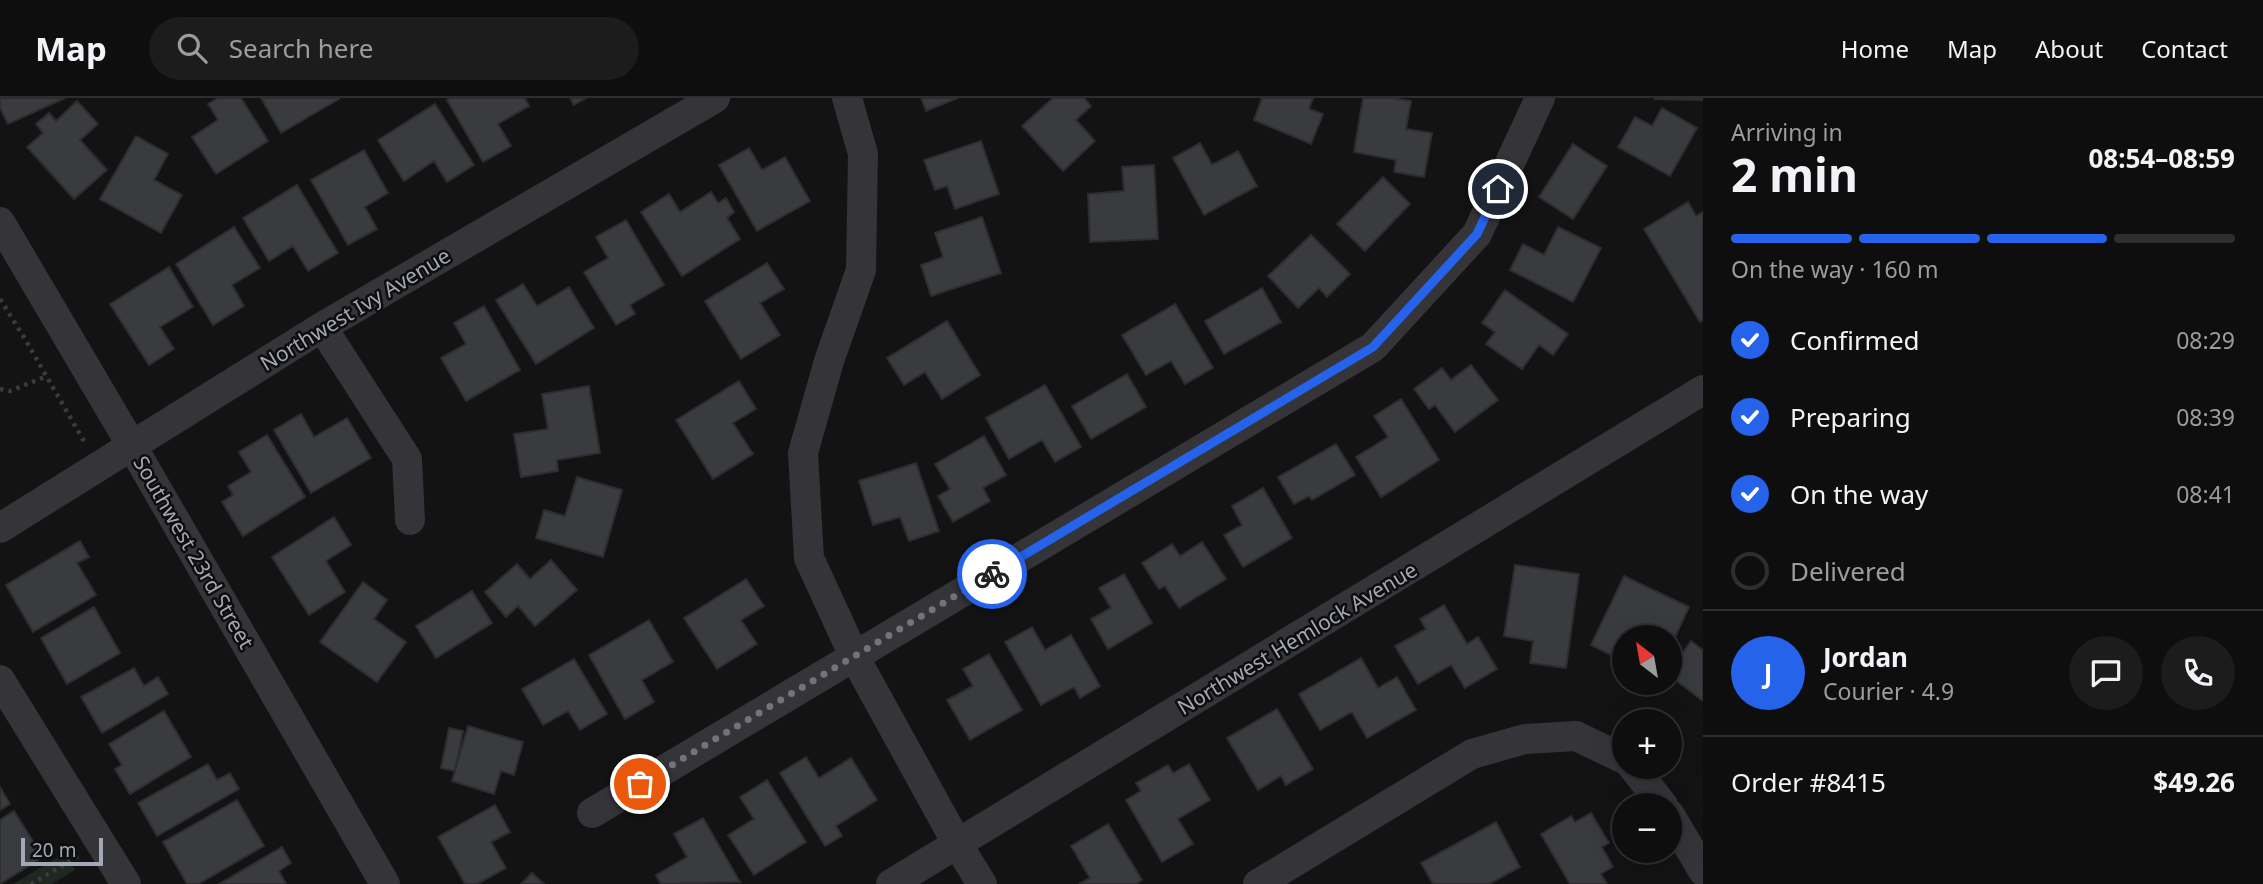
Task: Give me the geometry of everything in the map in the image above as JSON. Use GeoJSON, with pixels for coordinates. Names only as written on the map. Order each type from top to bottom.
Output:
{"type":"FeatureCollection","features":[{"type":"Feature","properties":{"kind":"street","name":"Northwest Ivy Avenue"},"geometry":{"type":"LineString","coordinates":[[0,528],[322,327],[715,98]]}},
{"type":"Feature","properties":{"kind":"street"},"geometry":{"type":"LineString","coordinates":[[847,98],[863,154],[861,270],[829,361],[803,453],[809,558],[853,656],[982,884]]}},
{"type":"Feature","properties":{"kind":"street"},"geometry":{"type":"LineString","coordinates":[[592,813],[1373,347],[1477,234],[1540,98]]}},
{"type":"Feature","properties":{"kind":"street","name":"Southwest 23rd Street"},"geometry":{"type":"LineString","coordinates":[[0,222],[385,884]]}},
{"type":"Feature","properties":{"kind":"street"},"geometry":{"type":"LineString","coordinates":[[322,327],[407,459],[410,520]]}},
{"type":"Feature","properties":{"kind":"street","name":"Northwest Hemlock Avenue"},"geometry":{"type":"LineString","coordinates":[[891,884],[1703,390]]}},
{"type":"Feature","properties":{"kind":"street"},"geometry":{"type":"LineString","coordinates":[[0,680],[126,884]]}},
{"type":"Feature","properties":{"kind":"street"},"geometry":{"type":"LineString","coordinates":[[1258,884],[1472,754],[1525,738],[1576,736],[1612,753]]}},
{"type":"Feature","properties":{"kind":"street"},"geometry":{"type":"LineString","coordinates":[[1642,779],[1653,793]]}},
{"type":"Feature","properties":{"kind":"street"},"geometry":{"type":"LineString","coordinates":[[1682,835],[1703,871]]}},
{"type":"Feature","properties":{"kind":"path"},"geometry":{"type":"LineString","coordinates":[[0,299],[99,467]]}},
{"type":"Feature","properties":{"kind":"path"},"geometry":{"type":"LineString","coordinates":[[0,389],[10,391],[47,376]]}},
{"type":"Feature","properties":{"kind":"path"},"geometry":{"type":"LineString","coordinates":[[31,884],[101,844]]}},
{"type":"Feature","properties":{"kind":"shaded area"},"geometry":{"type":"Polygon","coordinates":[[[65,853],[75,870],[52,884],[13,884],[65,853]]]}},
{"type":"Feature","properties":{"kind":"building"},"geometry":{"type":"Polygon","coordinates":[[[0,98],[65,98],[8,124],[0,108],[0,98]]]}},
{"type":"Feature","properties":{"kind":"building"},"geometry":{"type":"Polygon","coordinates":[[[218,98],[241,98],[268,141],[216,174],[192,137],[218,120],[208,104],[218,98]]]}},
{"type":"Feature","properties":{"kind":"building"},"geometry":{"type":"Polygon","coordinates":[[[261,98],[339,98],[339,99],[281,133],[261,98]]]}},
{"type":"Feature","properties":{"kind":"building"},"geometry":{"type":"Polygon","coordinates":[[[525,98],[529,106],[498,124],[511,146],[483,162],[447,100],[525,98]]]}},
{"type":"Feature","properties":{"kind":"building"},"geometry":{"type":"Polygon","coordinates":[[[570,98],[586,98],[574,105],[570,98]]]}},
{"type":"Feature","properties":{"kind":"building"},"geometry":{"type":"Polygon","coordinates":[[[921,98],[958,98],[926,111],[921,98]]]}},
{"type":"Feature","properties":{"kind":"building"},"geometry":{"type":"Polygon","coordinates":[[[1053,98],[1084,98],[1091,106],[1076,120],[1095,141],[1063,171],[1022,126],[1053,98]]]}},
{"type":"Feature","properties":{"kind":"building"},"geometry":{"type":"Polygon","coordinates":[[[1262,98],[1313,98],[1309,109],[1323,114],[1311,144],[1254,120],[1262,98]]]}},
{"type":"Feature","properties":{"kind":"building"},"geometry":{"type":"Polygon","coordinates":[[[1363,98],[1411,101],[1406,129],[1432,133],[1424,177],[1394,172],[1396,160],[1354,152],[1363,98]]]}},
{"type":"Feature","properties":{"kind":"building"},"geometry":{"type":"Polygon","coordinates":[[[1703,98],[1703,100],[1655,99],[1703,98]]]}},
{"type":"Feature","properties":{"kind":"building"},"geometry":{"type":"Polygon","coordinates":[[[77,101],[98,124],[80,140],[107,170],[74,199],[27,147],[43,133],[36,124],[49,113],[56,121],[77,101]]]}},
{"type":"Feature","properties":{"kind":"building"},"geometry":{"type":"Polygon","coordinates":[[[435,104],[474,165],[447,182],[434,161],[404,181],[378,140],[435,104]]]}},
{"type":"Feature","properties":{"kind":"building"},"geometry":{"type":"Polygon","coordinates":[[[1662,108],[1697,128],[1670,176],[1618,147],[1635,117],[1652,126],[1662,108]]]}},
{"type":"Feature","properties":{"kind":"building"},"geometry":{"type":"Polygon","coordinates":[[[136,136],[168,154],[154,180],[182,195],[161,233],[100,199],[136,136]]]}},
{"type":"Feature","properties":{"kind":"building"},"geometry":{"type":"Polygon","coordinates":[[[981,141],[999,194],[955,209],[947,186],[935,190],[924,160],[981,141]]]}},
{"type":"Feature","properties":{"kind":"building"},"geometry":{"type":"Polygon","coordinates":[[[1200,143],[1212,165],[1238,151],[1257,186],[1204,215],[1173,158],[1200,143]]]}},
{"type":"Feature","properties":{"kind":"building"},"geometry":{"type":"Polygon","coordinates":[[[1573,144],[1607,166],[1573,219],[1539,197],[1573,144]]]}},
{"type":"Feature","properties":{"kind":"building"},"geometry":{"type":"Polygon","coordinates":[[[749,148],[762,170],[785,157],[810,201],[757,231],[719,165],[749,148]]]}},
{"type":"Feature","properties":{"kind":"building"},"geometry":{"type":"Polygon","coordinates":[[[364,150],[388,193],[365,207],[377,229],[348,245],[311,180],[364,150]]]}},
{"type":"Feature","properties":{"kind":"building"},"geometry":{"type":"Polygon","coordinates":[[[1154,165],[1158,239],[1090,242],[1088,194],[1124,191],[1122,167],[1154,165]]]}},
{"type":"Feature","properties":{"kind":"building"},"geometry":{"type":"Polygon","coordinates":[[[1383,177],[1410,204],[1365,251],[1337,224],[1383,177]]]}},
{"type":"Feature","properties":{"kind":"building"},"geometry":{"type":"Polygon","coordinates":[[[297,185],[338,253],[308,271],[293,246],[269,261],[243,218],[297,185]]]}},
{"type":"Feature","properties":{"kind":"building"},"geometry":{"type":"Polygon","coordinates":[[[711,192],[718,203],[726,198],[734,212],[727,218],[740,239],[682,276],[641,212],[669,194],[680,212],[711,192]]]}},
{"type":"Feature","properties":{"kind":"building"},"geometry":{"type":"Polygon","coordinates":[[[1688,202],[1696,216],[1703,212],[1703,320],[1700,322],[1644,229],[1688,202]]]}},
{"type":"Feature","properties":{"kind":"building"},"geometry":{"type":"Polygon","coordinates":[[[982,217],[1001,273],[931,296],[921,265],[943,257],[935,233],[982,217]]]}},
{"type":"Feature","properties":{"kind":"building"},"geometry":{"type":"Polygon","coordinates":[[[626,220],[664,285],[630,305],[635,314],[616,325],[584,272],[608,258],[596,237],[626,220]]]}},
{"type":"Feature","properties":{"kind":"building"},"geometry":{"type":"Polygon","coordinates":[[[234,227],[260,268],[232,285],[244,306],[213,325],[176,264],[234,227]]]}},
{"type":"Feature","properties":{"kind":"building"},"geometry":{"type":"Polygon","coordinates":[[[1558,227],[1601,248],[1573,302],[1510,270],[1523,244],[1544,255],[1558,227]]]}},
{"type":"Feature","properties":{"kind":"building"},"geometry":{"type":"Polygon","coordinates":[[[1311,235],[1350,274],[1327,297],[1319,288],[1298,308],[1268,276],[1311,235]]]}},
{"type":"Feature","properties":{"kind":"building"},"geometry":{"type":"Polygon","coordinates":[[[767,263],[784,289],[760,303],[780,335],[741,359],[705,301],[767,263]]]}},
{"type":"Feature","properties":{"kind":"building"},"geometry":{"type":"Polygon","coordinates":[[[169,267],[193,307],[160,327],[174,349],[149,365],[110,304],[169,267]]]}},
{"type":"Feature","properties":{"kind":"building"},"geometry":{"type":"Polygon","coordinates":[[[523,284],[537,306],[569,287],[594,328],[536,364],[496,300],[523,284]]]}},
{"type":"Feature","properties":{"kind":"building"},"geometry":{"type":"Polygon","coordinates":[[[1262,288],[1281,322],[1224,354],[1205,321],[1262,288]]]}},
{"type":"Feature","properties":{"kind":"building"},"geometry":{"type":"Polygon","coordinates":[[[1505,290],[1568,334],[1553,355],[1539,345],[1522,369],[1486,344],[1495,332],[1482,323],[1505,290]]]}},
{"type":"Feature","properties":{"kind":"building"},"geometry":{"type":"Polygon","coordinates":[[[1175,304],[1213,368],[1185,384],[1171,361],[1146,375],[1122,335],[1175,304]]]}},
{"type":"Feature","properties":{"kind":"building"},"geometry":{"type":"Polygon","coordinates":[[[484,306],[520,370],[466,401],[441,358],[466,344],[454,323],[484,306]]]}},
{"type":"Feature","properties":{"kind":"building"},"geometry":{"type":"Polygon","coordinates":[[[947,321],[980,375],[942,399],[925,372],[904,385],[887,358],[947,321]]]}},
{"type":"Feature","properties":{"kind":"building"},"geometry":{"type":"Polygon","coordinates":[[[1471,365],[1498,400],[1455,432],[1435,405],[1429,409],[1414,389],[1442,368],[1451,380],[1471,365]]]}},
{"type":"Feature","properties":{"kind":"building"},"geometry":{"type":"Polygon","coordinates":[[[1127,374],[1146,407],[1091,439],[1072,406],[1127,374]]]}},
{"type":"Feature","properties":{"kind":"building"},"geometry":{"type":"Polygon","coordinates":[[[739,381],[756,409],[733,423],[753,454],[713,479],[676,420],[739,381]]]}},
{"type":"Feature","properties":{"kind":"building"},"geometry":{"type":"Polygon","coordinates":[[[1045,385],[1081,447],[1055,462],[1042,440],[1009,459],[986,418],[1045,385]]]}},
{"type":"Feature","properties":{"kind":"building"},"geometry":{"type":"Polygon","coordinates":[[[589,386],[600,453],[557,460],[558,471],[521,477],[514,434],[548,429],[542,394],[589,386]]]}},
{"type":"Feature","properties":{"kind":"building"},"geometry":{"type":"Polygon","coordinates":[[[1401,399],[1439,460],[1381,497],[1356,457],[1388,437],[1374,416],[1401,399]]]}},
{"type":"Feature","properties":{"kind":"building"},"geometry":{"type":"Polygon","coordinates":[[[301,414],[314,437],[347,418],[371,458],[311,493],[274,430],[301,414]]]}},
{"type":"Feature","properties":{"kind":"building"},"geometry":{"type":"Polygon","coordinates":[[[267,435],[305,497],[243,536],[222,502],[233,495],[228,486],[251,472],[239,452],[267,435]]]}},
{"type":"Feature","properties":{"kind":"building"},"geometry":{"type":"Polygon","coordinates":[[[984,436],[1006,475],[983,488],[990,501],[953,522],[938,496],[950,489],[935,464],[984,436]]]}},
{"type":"Feature","properties":{"kind":"building"},"geometry":{"type":"Polygon","coordinates":[[[1336,444],[1355,475],[1312,500],[1309,496],[1294,504],[1278,477],[1336,444]]]}},
{"type":"Feature","properties":{"kind":"building"},"geometry":{"type":"Polygon","coordinates":[[[916,463],[939,531],[909,541],[900,517],[873,525],[859,481],[916,463]]]}},
{"type":"Feature","properties":{"kind":"building"},"geometry":{"type":"Polygon","coordinates":[[[577,477],[622,490],[603,557],[536,538],[544,510],[565,516],[577,477]]]}},
{"type":"Feature","properties":{"kind":"building"},"geometry":{"type":"Polygon","coordinates":[[[1263,488],[1292,538],[1243,567],[1224,535],[1242,525],[1232,506],[1263,488]]]}},
{"type":"Feature","properties":{"kind":"building"},"geometry":{"type":"Polygon","coordinates":[[[334,517],[351,545],[326,561],[345,592],[309,615],[272,557],[334,517]]]}},
{"type":"Feature","properties":{"kind":"building"},"geometry":{"type":"Polygon","coordinates":[[[80,541],[89,557],[77,563],[96,595],[33,632],[6,585],[80,541]]]}},
{"type":"Feature","properties":{"kind":"building"},"geometry":{"type":"Polygon","coordinates":[[[1202,542],[1226,579],[1179,608],[1165,586],[1159,589],[1142,563],[1172,544],[1180,556],[1202,542]]]}},
{"type":"Feature","properties":{"kind":"building"},"geometry":{"type":"Polygon","coordinates":[[[551,560],[577,590],[535,626],[518,606],[506,617],[485,592],[517,564],[530,579],[551,560]]]}},
{"type":"Feature","properties":{"kind":"building"},"geometry":{"type":"Polygon","coordinates":[[[1515,565],[1579,574],[1566,668],[1530,663],[1533,641],[1504,636],[1515,565]]]}},
{"type":"Feature","properties":{"kind":"building"},"geometry":{"type":"Polygon","coordinates":[[[1124,574],[1152,623],[1108,649],[1091,619],[1111,608],[1099,588],[1124,574]]]}},
{"type":"Feature","properties":{"kind":"building"},"geometry":{"type":"Polygon","coordinates":[[[1624,576],[1689,607],[1681,625],[1612,625],[1612,656],[1591,645],[1624,576]]]}},
{"type":"Feature","properties":{"kind":"building"},"geometry":{"type":"Polygon","coordinates":[[[746,579],[764,606],[741,620],[757,644],[717,669],[684,618],[746,579]]]}},
{"type":"Feature","properties":{"kind":"building"},"geometry":{"type":"Polygon","coordinates":[[[363,582],[387,600],[374,619],[406,642],[377,682],[320,642],[363,582]]]}},
{"type":"Feature","properties":{"kind":"building"},"geometry":{"type":"Polygon","coordinates":[[[472,591],[492,623],[436,658],[416,626],[472,591]]]}},
{"type":"Feature","properties":{"kind":"building"},"geometry":{"type":"Polygon","coordinates":[[[1444,605],[1467,644],[1478,637],[1497,669],[1465,688],[1451,665],[1418,684],[1395,646],[1426,629],[1420,619],[1444,605]]]}},
{"type":"Feature","properties":{"kind":"building"},"geometry":{"type":"Polygon","coordinates":[[[94,607],[120,653],[67,684],[41,638],[94,607]]]}},
{"type":"Feature","properties":{"kind":"building"},"geometry":{"type":"Polygon","coordinates":[[[649,620],[673,662],[642,680],[654,702],[625,719],[589,655],[649,620]]]}},
{"type":"Feature","properties":{"kind":"building"},"geometry":{"type":"Polygon","coordinates":[[[1032,627],[1045,650],[1071,635],[1100,686],[1080,698],[1074,687],[1041,705],[1005,642],[1032,627]]]}},
{"type":"Feature","properties":{"kind":"building"},"geometry":{"type":"Polygon","coordinates":[[[1691,641],[1703,650],[1703,701],[1682,685],[1682,653],[1691,641]]]}},
{"type":"Feature","properties":{"kind":"building"},"geometry":{"type":"Polygon","coordinates":[[[989,654],[1022,710],[970,740],[947,700],[973,686],[963,669],[989,654]]]}},
{"type":"Feature","properties":{"kind":"building"},"geometry":{"type":"Polygon","coordinates":[[[1361,658],[1378,688],[1397,677],[1416,710],[1367,738],[1352,712],[1320,730],[1299,694],[1361,658]]]}},
{"type":"Feature","properties":{"kind":"building"},"geometry":{"type":"Polygon","coordinates":[[[574,659],[607,714],[580,730],[568,711],[543,725],[522,689],[574,659]]]}},
{"type":"Feature","properties":{"kind":"building"},"geometry":{"type":"Polygon","coordinates":[[[134,668],[144,686],[158,677],[168,694],[102,733],[81,697],[134,668]]]}},
{"type":"Feature","properties":{"kind":"building"},"geometry":{"type":"Polygon","coordinates":[[[1277,709],[1313,769],[1286,785],[1281,776],[1258,790],[1227,738],[1277,709]]]}},
{"type":"Feature","properties":{"kind":"building"},"geometry":{"type":"Polygon","coordinates":[[[164,711],[191,757],[130,794],[115,769],[122,765],[109,744],[164,711]]]}},
{"type":"Feature","properties":{"kind":"building"},"geometry":{"type":"Polygon","coordinates":[[[468,726],[523,742],[514,775],[501,771],[494,794],[452,781],[468,726]]]}},
{"type":"Feature","properties":{"kind":"building"},"geometry":{"type":"Polygon","coordinates":[[[449,728],[463,731],[455,771],[441,768],[449,728]]]}},
{"type":"Feature","properties":{"kind":"building"},"geometry":{"type":"Polygon","coordinates":[[[806,757],[819,778],[851,758],[877,800],[836,826],[842,836],[825,846],[780,773],[806,757]]]}},
{"type":"Feature","properties":{"kind":"building"},"geometry":{"type":"Polygon","coordinates":[[[208,764],[217,780],[230,773],[239,789],[157,836],[138,803],[208,764]]]}},
{"type":"Feature","properties":{"kind":"building"},"geometry":{"type":"Polygon","coordinates":[[[1189,764],[1210,800],[1178,819],[1193,844],[1162,862],[1126,800],[1141,791],[1136,783],[1168,765],[1173,773],[1189,764]]]}},
{"type":"Feature","properties":{"kind":"building"},"geometry":{"type":"Polygon","coordinates":[[[767,780],[806,842],[754,875],[728,835],[754,819],[740,797],[767,780]]]}},
{"type":"Feature","properties":{"kind":"building"},"geometry":{"type":"Polygon","coordinates":[[[0,787],[10,804],[0,810],[0,787]]]}},
{"type":"Feature","properties":{"kind":"building"},"geometry":{"type":"Polygon","coordinates":[[[237,800],[264,846],[198,884],[187,884],[163,842],[237,800]]]}},
{"type":"Feature","properties":{"kind":"building"},"geometry":{"type":"Polygon","coordinates":[[[495,805],[510,832],[491,842],[506,868],[477,884],[465,884],[438,837],[495,805]]]}},
{"type":"Feature","properties":{"kind":"building"},"geometry":{"type":"Polygon","coordinates":[[[14,811],[43,857],[0,884],[0,820],[14,811]]]}},
{"type":"Feature","properties":{"kind":"building"},"geometry":{"type":"Polygon","coordinates":[[[1591,813],[1609,843],[1602,847],[1613,867],[1601,874],[1607,884],[1570,884],[1541,834],[1571,816],[1575,822],[1591,813]]]}},
{"type":"Feature","properties":{"kind":"building"},"geometry":{"type":"Polygon","coordinates":[[[703,818],[740,882],[661,884],[656,875],[687,857],[674,834],[703,818]]]}},
{"type":"Feature","properties":{"kind":"building"},"geometry":{"type":"Polygon","coordinates":[[[1496,822],[1520,867],[1489,884],[1433,884],[1421,863],[1496,822]]]}},
{"type":"Feature","properties":{"kind":"building"},"geometry":{"type":"Polygon","coordinates":[[[1108,824],[1142,880],[1136,884],[1079,884],[1090,878],[1071,846],[1108,824]]]}},
{"type":"Feature","properties":{"kind":"building"},"geometry":{"type":"Polygon","coordinates":[[[282,847],[291,863],[279,871],[286,884],[219,884],[282,847]]]}},
{"type":"Feature","properties":{"kind":"building"},"geometry":{"type":"Polygon","coordinates":[[[532,873],[544,884],[521,884],[532,873]]]}},
{"type":"Feature","properties":{"kind":"way so far"},"geometry":{"type":"LineString","coordinates":[[640,784],[992,574]]}},
{"type":"Feature","properties":{"kind":"route"},"geometry":{"type":"LineString","coordinates":[[992,574],[1373,347],[1477,234],[1498,189]]}}]}
